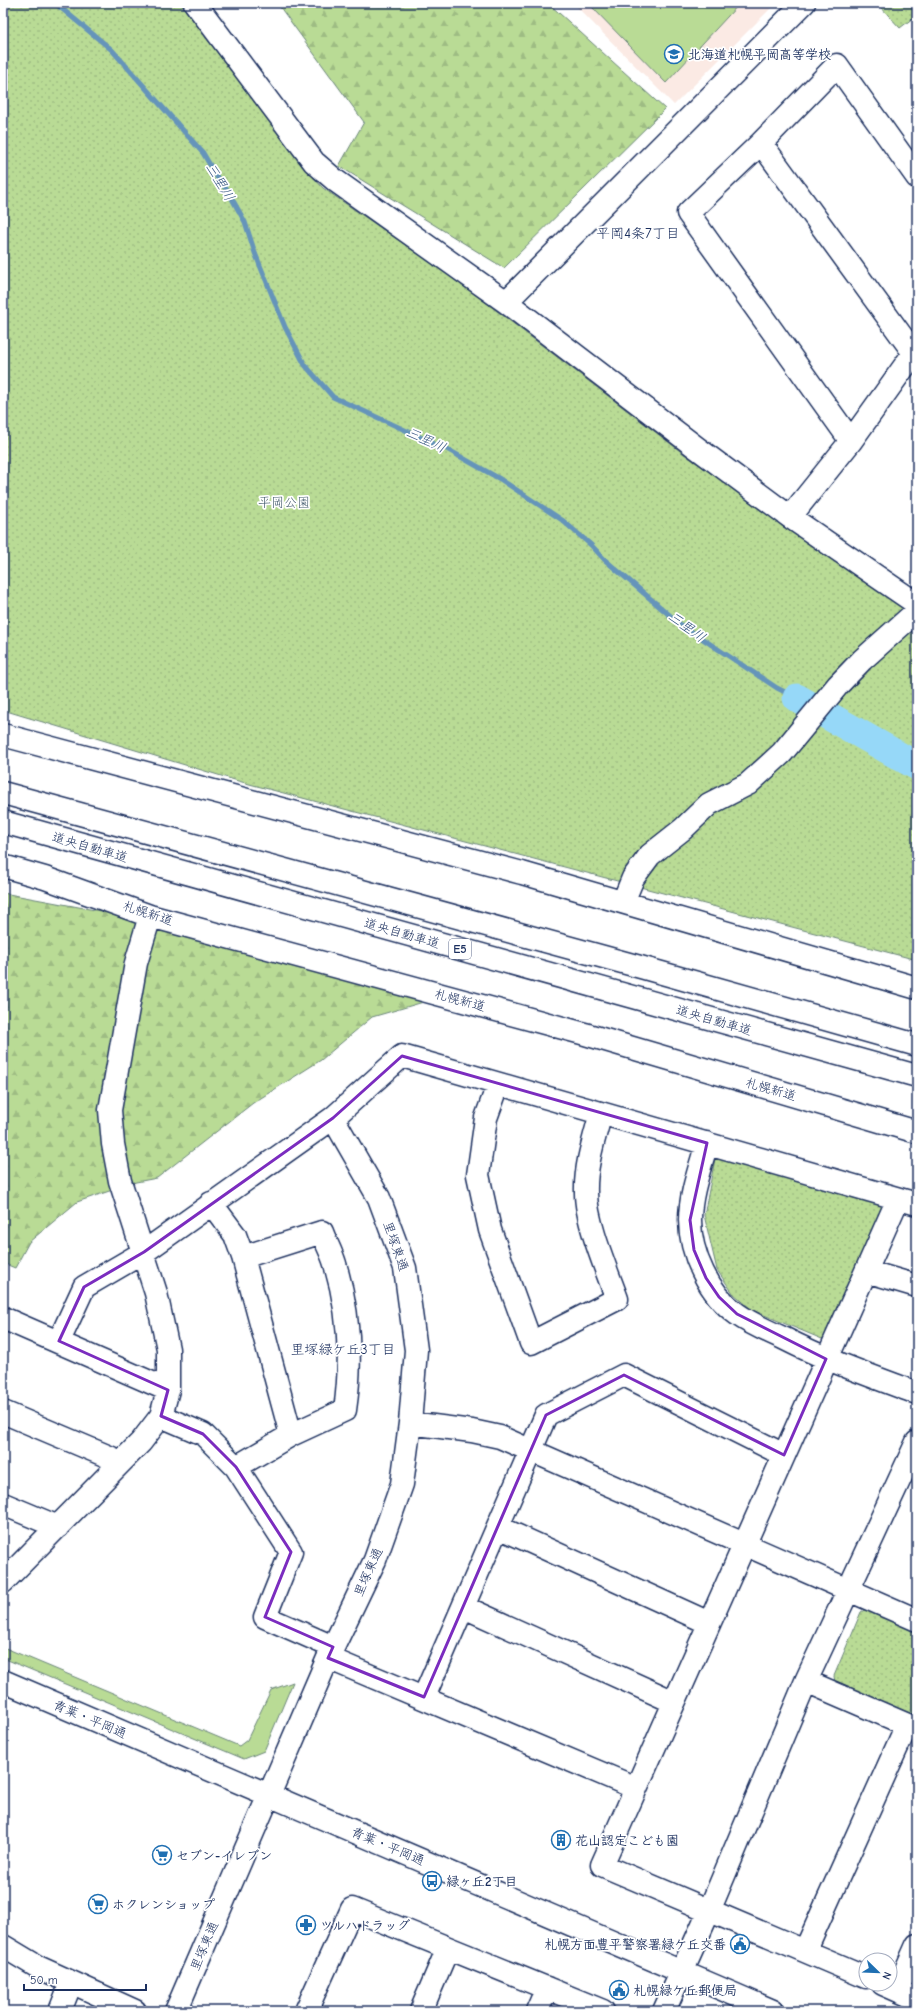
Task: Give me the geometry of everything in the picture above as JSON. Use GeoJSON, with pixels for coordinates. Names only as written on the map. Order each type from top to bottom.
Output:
{"type":"FeatureCollection","features":[{"type":"Feature","properties":{"kind":"main road"},"geometry":{"type":"LineString","coordinates":[[195,3],[314,162],[336,181],[506,302],[790,517],[917,604]]}},
{"type":"Feature","properties":{"kind":"main road"},"geometry":{"type":"LineString","coordinates":[[506,302],[804,3]]}},
{"type":"Feature","properties":{"kind":"main road"},"geometry":{"type":"LineString","coordinates":[[851,441],[688,213],[761,143],[837,65],[917,177]]}},
{"type":"Feature","properties":{"kind":"main road"},"geometry":{"type":"LineString","coordinates":[[761,143],[914,353],[851,441],[790,517]]}},
{"type":"Feature","properties":{"kind":"main road"},"geometry":{"type":"LineString","coordinates":[[623,902],[632,878],[650,855],[683,829],[709,804],[748,784],[782,753],[805,727],[838,685],[862,660],[917,611]]}},
{"type":"Feature","properties":{"kind":"main road"},"geometry":{"type":"LineString","coordinates":[[3,735],[507,869],[917,988]]}},
{"type":"Feature","properties":{"kind":"main road","name":"E5"},"geometry":{"type":"LineString","coordinates":[[3,793],[644,968],[917,1045]]}},
{"type":"Feature","properties":{"kind":"main road","name":"道央自動車道"},"geometry":{"type":"LineString","coordinates":[[3,822],[917,1076]]}},
{"type":"Feature","properties":{"kind":"main road","name":"札幌新道"},"geometry":{"type":"LineString","coordinates":[[3,866],[45,878],[150,916],[585,1034],[917,1132]]}},
{"type":"Feature","properties":{"kind":"main road"},"geometry":{"type":"LineString","coordinates":[[3,875],[45,878]]}},
{"type":"Feature","properties":{"kind":"main road"},"geometry":{"type":"LineString","coordinates":[[3,1582],[121,1462],[161,1416],[168,1390],[168,1349],[156,1293],[120,1181],[113,1144],[110,1110],[123,1029],[136,963],[150,916]]}},
{"type":"Feature","properties":{"kind":"main road"},"geometry":{"type":"LineString","coordinates":[[59,1341],[84,1287],[144,1252],[333,1118],[402,1056],[908,1201],[866,1271],[602,1865],[858,1974]]}},
{"type":"Feature","properties":{"kind":"main road"},"geometry":{"type":"LineString","coordinates":[[498,1084],[486,1118],[478,1175],[490,1230],[531,1343],[617,1299],[593,1227],[586,1195],[588,1166],[601,1113]]}},
{"type":"Feature","properties":{"kind":"main road","name":"里塚東通"},"geometry":{"type":"LineString","coordinates":[[176,2011],[331,1652],[375,1560],[402,1484],[410,1424],[416,1350],[405,1268],[379,1198],[333,1118]]}},
{"type":"Feature","properties":{"kind":"main road"},"geometry":{"type":"LineString","coordinates":[[707,1143],[694,1190],[690,1220],[694,1250],[706,1278],[719,1297],[737,1314],[826,1360],[917,1393]]}},
{"type":"Feature","properties":{"kind":"main road"},"geometry":{"type":"LineString","coordinates":[[212,1203],[235,1235],[243,1257],[290,1435]]}},
{"type":"Feature","properties":{"kind":"main road"},"geometry":{"type":"LineString","coordinates":[[236,1467],[290,1435],[345,1410],[348,1392],[349,1349],[344,1303],[335,1263],[322,1232],[243,1257]]}},
{"type":"Feature","properties":{"kind":"main road"},"geometry":{"type":"LineString","coordinates":[[866,1271],[917,1286]]}},
{"type":"Feature","properties":{"kind":"main road"},"geometry":{"type":"LineString","coordinates":[[3,1318],[59,1341],[168,1390]]}},
{"type":"Feature","properties":{"kind":"main road"},"geometry":{"type":"LineString","coordinates":[[424,1697],[546,1415],[624,1375],[784,1455]]}},
{"type":"Feature","properties":{"kind":"main road"},"geometry":{"type":"LineString","coordinates":[[3,1412],[121,1462]]}},
{"type":"Feature","properties":{"kind":"main road"},"geometry":{"type":"LineString","coordinates":[[161,1416],[203,1434],[236,1467],[291,1552],[265,1617],[331,1652],[424,1697],[636,1788]]}},
{"type":"Feature","properties":{"kind":"main road"},"geometry":{"type":"LineString","coordinates":[[410,1424],[472,1430],[500,1437],[917,1620]]}},
{"type":"Feature","properties":{"kind":"main road"},"geometry":{"type":"LineString","coordinates":[[664,2011],[680,1972],[709,1911],[806,1681],[917,1442]]}},
{"type":"Feature","properties":{"kind":"main road"},"geometry":{"type":"LineString","coordinates":[[3,1504],[58,1527]]}},
{"type":"Feature","properties":{"kind":"main road"},"geometry":{"type":"LineString","coordinates":[[498,1527],[709,1622]]}},
{"type":"Feature","properties":{"kind":"main road"},"geometry":{"type":"LineString","coordinates":[[464,1607],[674,1702]]}},
{"type":"Feature","properties":{"kind":"main road","name":"青葉・平岡通"},"geometry":{"type":"LineString","coordinates":[[3,1681],[773,2011]]}},
{"type":"Feature","properties":{"kind":"main road"},"geometry":{"type":"LineString","coordinates":[[805,1951],[912,1727],[806,1681]]}},
{"type":"Feature","properties":{"kind":"main road"},"geometry":{"type":"LineString","coordinates":[[306,2011],[352,1909],[603,2011]]}},
{"type":"Feature","properties":{"kind":"main road"},"geometry":{"type":"LineString","coordinates":[[898,1975],[917,1945]]}},
{"type":"Feature","properties":{"kind":"main road"},"geometry":{"type":"LineString","coordinates":[[3,1946],[38,1967],[135,2011]]}},
{"type":"Feature","properties":{"kind":"main road"},"geometry":{"type":"LineString","coordinates":[[421,2011],[448,1948]]}},
{"type":"Feature","properties":{"kind":"main road"},"geometry":{"type":"LineString","coordinates":[[60,2011],[71,1983]]}},
{"type":"Feature","properties":{"kind":"main road"},"geometry":{"type":"LineString","coordinates":[[537,2011],[547,1988]]}},
{"type":"Feature","properties":{"kind":"main road"},"geometry":{"type":"LineString","coordinates":[[898,1990],[917,1998]]}},
{"type":"Feature","properties":{"kind":"highlighted area"},"geometry":{"type":"Polygon","coordinates":[[[402,1056],[707,1143],[690,1220],[694,1250],[706,1278],[719,1297],[737,1314],[826,1359],[784,1455],[624,1375],[546,1415],[424,1697],[328,1658],[333,1647],[265,1617],[291,1552],[236,1467],[203,1434],[161,1416],[168,1390],[59,1341],[84,1287],[144,1252],[333,1118],[402,1056]]]}},
{"type":"Feature","properties":{"kind":"shaded area","name":"北海道札幌平岡高等学校"},"geometry":{"type":"Polygon","coordinates":[[[573,3],[776,3],[674,105],[573,3]]]}},
{"type":"Feature","properties":{"kind":"green space","name":"平岡公園"},"geometry":{"type":"Polygon","coordinates":[[[3,3],[180,3],[303,166],[323,188],[459,282],[684,454],[917,618],[917,960],[238,781],[3,710],[3,3]]]}},
{"type":"Feature","properties":{"kind":"green space"},"geometry":{"type":"Polygon","coordinates":[[[277,3],[548,3],[665,109],[504,268],[339,166],[364,122],[277,3]]]}},
{"type":"Feature","properties":{"kind":"green space"},"geometry":{"type":"Polygon","coordinates":[[[588,3],[740,3],[666,83],[588,3]]]}},
{"type":"Feature","properties":{"kind":"green space"},"geometry":{"type":"Polygon","coordinates":[[[877,3],[917,3],[913,8],[917,15],[900,28],[877,3]]]}},
{"type":"Feature","properties":{"kind":"green space"},"geometry":{"type":"Polygon","coordinates":[[[3,893],[111,913],[427,1001],[372,1017],[321,1060],[253,1103],[157,1178],[136,1182],[77,1202],[29,1242],[15,1268],[3,1263],[3,893]]]}},
{"type":"Feature","properties":{"kind":"green space"},"geometry":{"type":"Polygon","coordinates":[[[721,1155],[883,1202],[884,1208],[827,1334],[822,1339],[752,1310],[733,1293],[717,1270],[704,1215],[715,1159],[721,1155]]]}},
{"type":"Feature","properties":{"kind":"green space"},"geometry":{"type":"Polygon","coordinates":[[[868,1608],[917,1630],[917,1718],[835,1683],[834,1676],[861,1612],[868,1608]]]}},
{"type":"Feature","properties":{"kind":"green space"},"geometry":{"type":"Polygon","coordinates":[[[3,1647],[239,1746],[247,1740],[271,1690],[293,1682],[264,1751],[244,1759],[3,1658],[3,1647]]]}},
{"type":"Feature","properties":{"kind":"waterway","name":"三里川"},"geometry":{"type":"LineString","coordinates":[[55,3],[112,50],[203,153],[221,184],[226,188],[245,222],[255,253],[285,327],[305,365],[333,397],[431,442],[437,448],[445,448],[500,479],[562,520],[591,545],[605,560],[680,624],[777,688],[797,698]]}},
{"type":"Feature","properties":{"kind":"waterway","name":"三里川"},"geometry":{"type":"LineString","coordinates":[[797,698],[917,766]]}},
{"type":"Feature","properties":{"kind":"place","name":"北海道札幌平岡高等学校"},"geometry":{"type":"Point","coordinates":[674,54]}},
{"type":"Feature","properties":{"kind":"place","name":"花山認定こども園"},"geometry":{"type":"Point","coordinates":[561,1840]}},
{"type":"Feature","properties":{"kind":"place","name":"セブン-イレブン"},"geometry":{"type":"Point","coordinates":[162,1855]}},
{"type":"Feature","properties":{"kind":"place","name":"緑ヶ丘2丁目"},"geometry":{"type":"Point","coordinates":[432,1881]}},
{"type":"Feature","properties":{"kind":"place","name":"ホクレンショップ"},"geometry":{"type":"Point","coordinates":[98,1904]}},
{"type":"Feature","properties":{"kind":"place","name":"ツルハドラッグ"},"geometry":{"type":"Point","coordinates":[306,1925]}},
{"type":"Feature","properties":{"kind":"place","name":"札幌方面豊平警察署緑ケ丘交番"},"geometry":{"type":"Point","coordinates":[740,1944]}},
{"type":"Feature","properties":{"kind":"place","name":"札幌緑ケ丘郵便局"},"geometry":{"type":"Point","coordinates":[619,1990]}},
{"type":"Feature","properties":{"kind":"district","name":"平岡4条7丁目"},"geometry":{"type":"Point","coordinates":[638,233]}},
{"type":"Feature","properties":{"kind":"district","name":"里塚緑ケ丘3丁目"},"geometry":{"type":"Point","coordinates":[343,1349]}}]}
